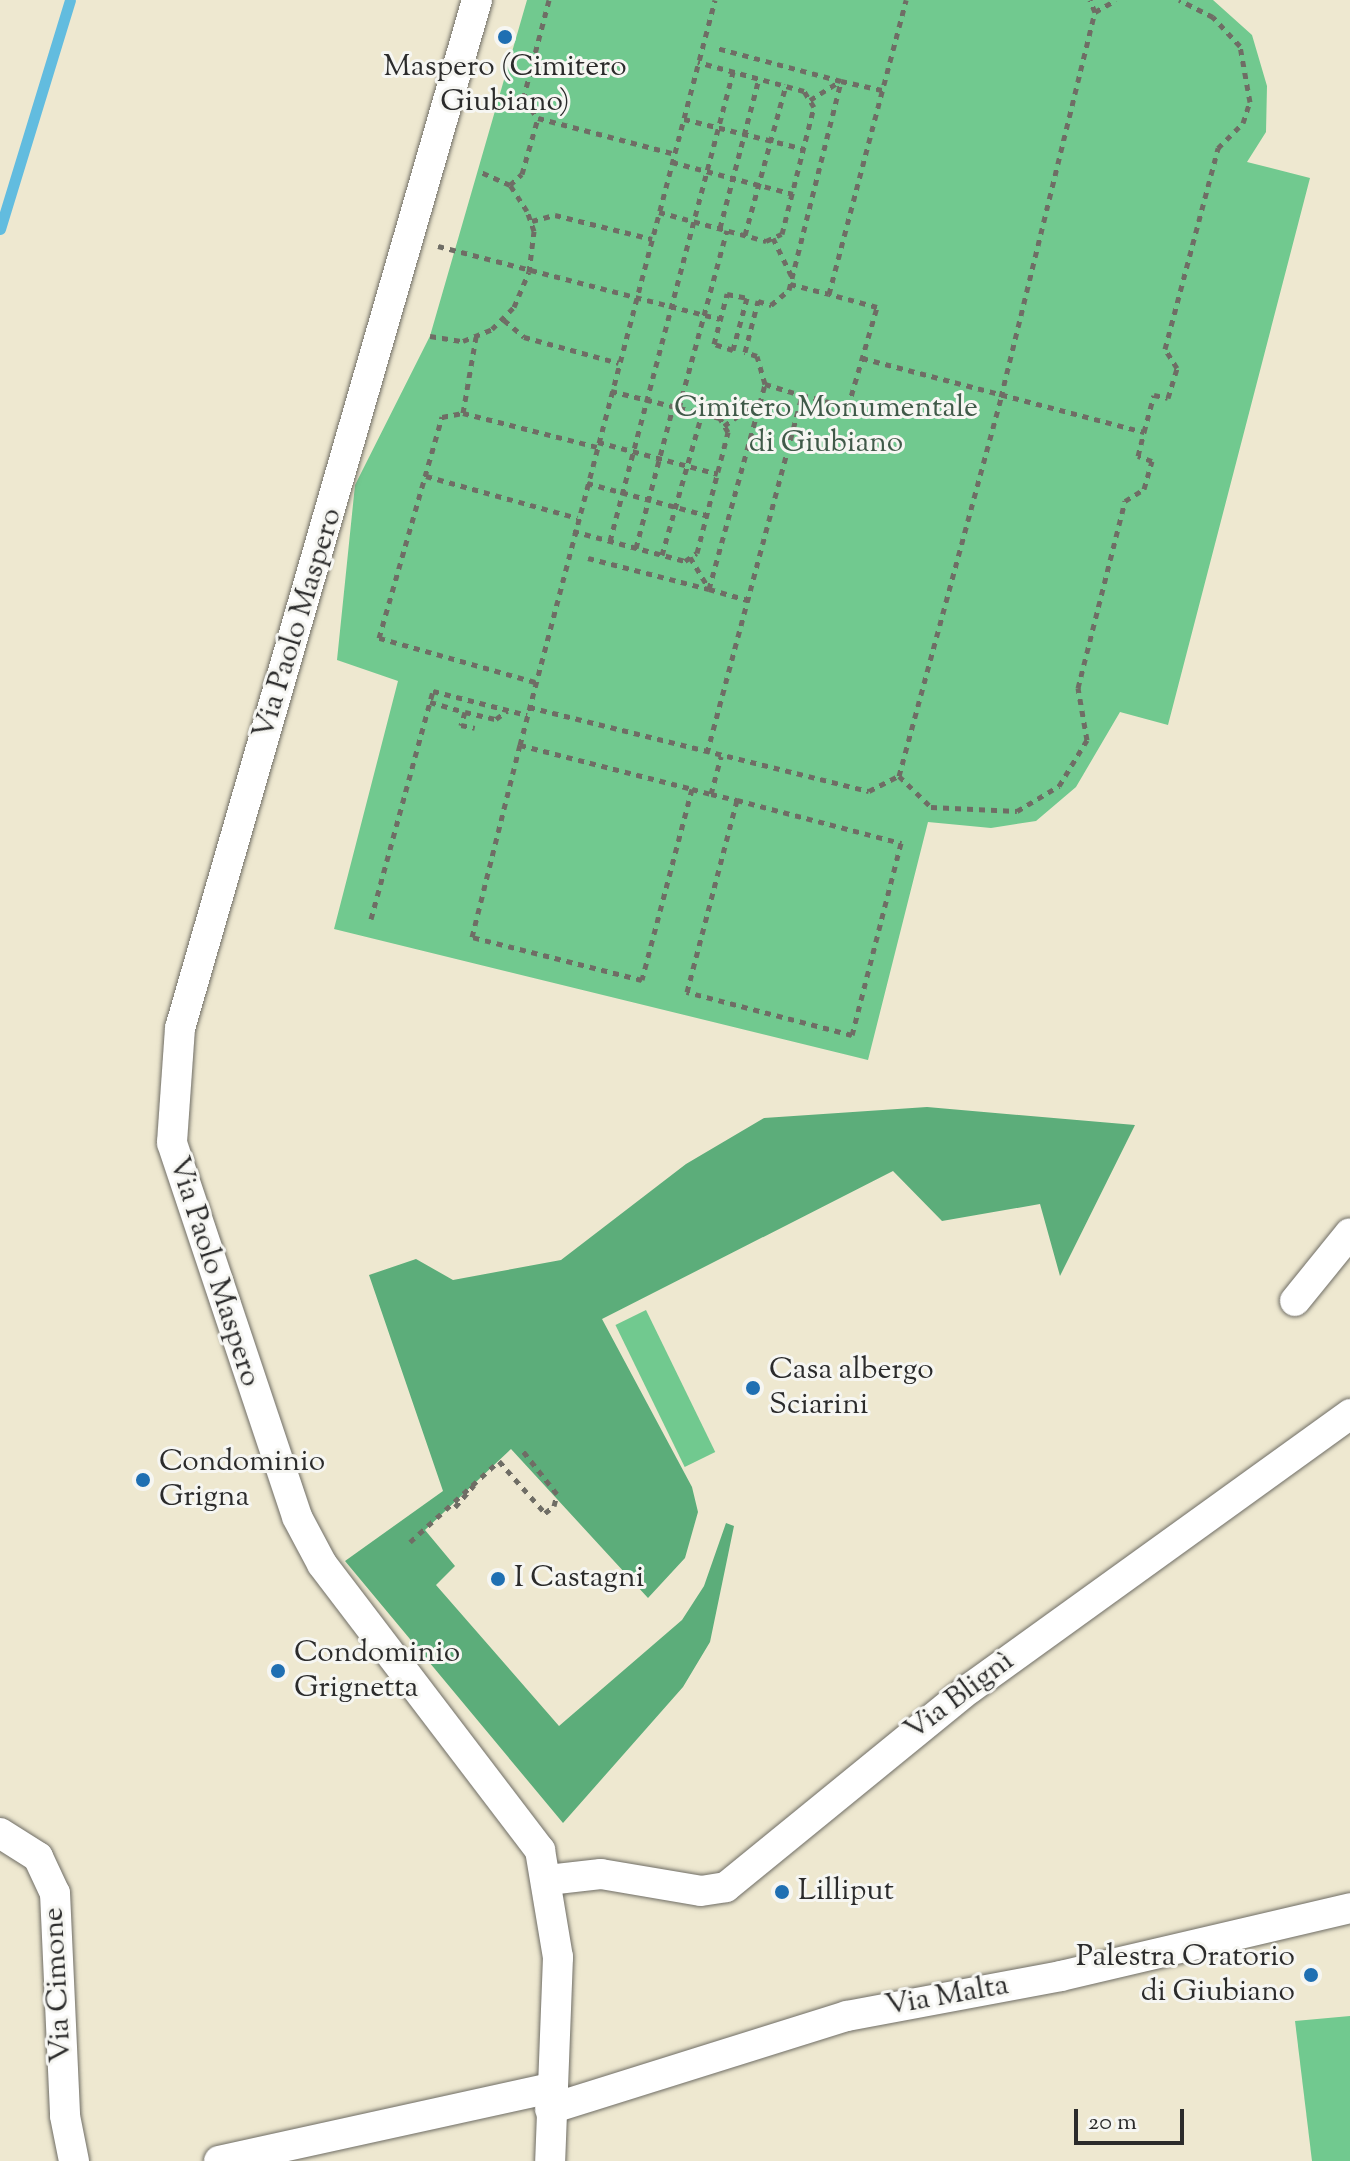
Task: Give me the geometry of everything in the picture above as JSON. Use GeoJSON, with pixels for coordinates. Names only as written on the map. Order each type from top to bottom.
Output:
{"type":"FeatureCollection","features":[{"type":"Feature","properties":{"kind":"street","name":"Via Paolo Maspero"},"geometry":{"type":"LineString","coordinates":[[477,0],[180,1028],[172,1143],[297,1517],[322,1564],[479,1761],[540,1850],[548,1880],[558,1957],[550,2161]]}},
{"type":"Feature","properties":{"kind":"street"},"geometry":{"type":"LineString","coordinates":[[1295,1301],[1350,1233]]}},
{"type":"Feature","properties":{"kind":"street","name":"Via Blignì"},"geometry":{"type":"LineString","coordinates":[[548,1880],[601,1874],[701,1891],[726,1887],[969,1689],[1350,1414]]}},
{"type":"Feature","properties":{"kind":"street","name":"Via Cimone"},"geometry":{"type":"LineString","coordinates":[[0,1833],[38,1857],[55,1893],[65,2116],[74,2161]]}},
{"type":"Feature","properties":{"kind":"street","name":"Via Malta"},"geometry":{"type":"LineString","coordinates":[[551,2098],[699,2066],[847,2016],[1061,1976],[1345,1909]]}},
{"type":"Feature","properties":{"kind":"street"},"geometry":{"type":"LineString","coordinates":[[219,2161],[551,2098]]}},
{"type":"Feature","properties":{"kind":"path"},"geometry":{"type":"LineString","coordinates":[[549,0],[523,100],[538,118],[675,154]]}},
{"type":"Feature","properties":{"kind":"path"},"geometry":{"type":"LineString","coordinates":[[692,789],[642,980],[472,937],[573,531],[715,0]]}},
{"type":"Feature","properties":{"kind":"path"},"geometry":{"type":"LineString","coordinates":[[829,294],[906,0]]}},
{"type":"Feature","properties":{"kind":"path"},"geometry":{"type":"LineString","coordinates":[[529,707],[869,791],[899,776],[1001,397],[1095,12],[1090,0]]}},
{"type":"Feature","properties":{"kind":"path"},"geometry":{"type":"LineString","coordinates":[[1095,12],[1116,0]]}},
{"type":"Feature","properties":{"kind":"path"},"geometry":{"type":"LineString","coordinates":[[899,776],[931,807],[991,815],[1041,801],[1075,766],[1087,740],[1078,688],[1110,559],[1125,501],[1144,489],[1152,461],[1138,456],[1154,395],[1168,398],[1177,368],[1165,349],[1218,148],[1243,123],[1251,93],[1248,65],[1228,29],[1179,0]]}},
{"type":"Feature","properties":{"kind":"path"},"geometry":{"type":"LineString","coordinates":[[717,48],[882,90]]}},
{"type":"Feature","properties":{"kind":"path"},"geometry":{"type":"LineString","coordinates":[[698,62],[786,85],[810,100]]}},
{"type":"Feature","properties":{"kind":"path"},"geometry":{"type":"LineString","coordinates":[[610,541],[733,72]]}},
{"type":"Feature","properties":{"kind":"path"},"geometry":{"type":"LineString","coordinates":[[636,548],[704,315],[733,179],[759,78]]}},
{"type":"Feature","properties":{"kind":"path"},"geometry":{"type":"LineString","coordinates":[[810,100],[841,81]]}},
{"type":"Feature","properties":{"kind":"path"},"geometry":{"type":"LineString","coordinates":[[709,589],[765,384],[757,356],[745,352],[758,301],[771,305],[791,280],[841,81]]}},
{"type":"Feature","properties":{"kind":"path"},"geometry":{"type":"LineString","coordinates":[[745,235],[786,85]]}},
{"type":"Feature","properties":{"kind":"path"},"geometry":{"type":"LineString","coordinates":[[659,212],[745,235],[773,238],[782,234],[804,149],[810,100]]}},
{"type":"Feature","properties":{"kind":"path"},"geometry":{"type":"LineString","coordinates":[[510,185],[522,174],[538,118]]}},
{"type":"Feature","properties":{"kind":"path"},"geometry":{"type":"LineString","coordinates":[[684,119],[804,149]]}},
{"type":"Feature","properties":{"kind":"path"},"geometry":{"type":"LineString","coordinates":[[672,162],[793,194]]}},
{"type":"Feature","properties":{"kind":"path"},"geometry":{"type":"LineString","coordinates":[[430,336],[476,337],[504,320],[529,272],[532,221],[510,185],[478,171]]}},
{"type":"Feature","properties":{"kind":"path"},"geometry":{"type":"LineString","coordinates":[[532,221],[555,215],[652,239]]}},
{"type":"Feature","properties":{"kind":"path"},"geometry":{"type":"LineString","coordinates":[[765,384],[848,407],[877,307],[791,280],[773,238]]}},
{"type":"Feature","properties":{"kind":"path"},"geometry":{"type":"LineString","coordinates":[[410,239],[720,319]]}},
{"type":"Feature","properties":{"kind":"path"},"geometry":{"type":"LineString","coordinates":[[727,294],[747,298],[733,350],[714,344],[720,319],[727,294]]}},
{"type":"Feature","properties":{"kind":"path"},"geometry":{"type":"LineString","coordinates":[[504,320],[524,337],[619,363]]}},
{"type":"Feature","properties":{"kind":"path"},"geometry":{"type":"LineString","coordinates":[[740,323],[752,326]]}},
{"type":"Feature","properties":{"kind":"path"},"geometry":{"type":"LineString","coordinates":[[463,413],[476,337]]}},
{"type":"Feature","properties":{"kind":"path"},"geometry":{"type":"LineString","coordinates":[[862,358],[1001,397],[1144,432]]}},
{"type":"Feature","properties":{"kind":"path"},"geometry":{"type":"LineString","coordinates":[[611,391],[702,414],[724,426]]}},
{"type":"Feature","properties":{"kind":"path"},"geometry":{"type":"LineString","coordinates":[[707,753],[802,395]]}},
{"type":"Feature","properties":{"kind":"path"},"geometry":{"type":"LineString","coordinates":[[690,557],[718,474],[724,426],[761,400]]}},
{"type":"Feature","properties":{"kind":"path"},"geometry":{"type":"LineString","coordinates":[[535,682],[379,638],[442,417],[463,413],[718,474]]}},
{"type":"Feature","properties":{"kind":"path"},"geometry":{"type":"LineString","coordinates":[[662,555],[702,414]]}},
{"type":"Feature","properties":{"kind":"path"},"geometry":{"type":"LineString","coordinates":[[426,476],[577,518]]}},
{"type":"Feature","properties":{"kind":"path"},"geometry":{"type":"LineString","coordinates":[[587,483],[706,515]]}},
{"type":"Feature","properties":{"kind":"path"},"geometry":{"type":"LineString","coordinates":[[573,531],[662,555],[690,557]]}},
{"type":"Feature","properties":{"kind":"path"},"geometry":{"type":"LineString","coordinates":[[690,557],[709,589]]}},
{"type":"Feature","properties":{"kind":"path"},"geometry":{"type":"LineString","coordinates":[[588,558],[747,600]]}},
{"type":"Feature","properties":{"kind":"path"},"geometry":{"type":"LineString","coordinates":[[371,919],[433,691],[527,715]]}},
{"type":"Feature","properties":{"kind":"path"},"geometry":{"type":"LineString","coordinates":[[430,702],[496,719],[508,711]]}},
{"type":"Feature","properties":{"kind":"path"},"geometry":{"type":"LineString","coordinates":[[465,712],[461,725],[475,728]]}},
{"type":"Feature","properties":{"kind":"path"},"geometry":{"type":"LineString","coordinates":[[520,745],[737,800],[901,843],[852,1035],[687,992],[737,800]]}},
{"type":"Feature","properties":{"kind":"path"},"geometry":{"type":"LineString","coordinates":[[711,794],[721,756]]}},
{"type":"Feature","properties":{"kind":"path"},"geometry":{"type":"LineString","coordinates":[[410,1542],[499,1461],[545,1513],[557,1494],[523,1451]]}},
{"type":"Feature","properties":{"kind":"path"},"geometry":{"type":"LineString","coordinates":[[455,1507],[474,1485]]}},
{"type":"Feature","properties":{"kind":"green space","name":"Cimitero Monumentale di Giubiano"},"geometry":{"type":"Polygon","coordinates":[[[527,0],[1213,0],[1252,35],[1267,86],[1266,132],[1247,162],[1310,178],[1168,725],[1120,712],[1076,787],[1036,821],[991,828],[928,822],[868,1060],[334,929],[398,681],[337,660],[355,485],[430,336],[527,0]]]}},
{"type":"Feature","properties":{"kind":"green space"},"geometry":{"type":"Polygon","coordinates":[[[927,1107],[1135,1125],[1060,1276],[1040,1204],[942,1221],[893,1171],[602,1319],[692,1487],[698,1512],[685,1558],[648,1598],[511,1449],[425,1530],[455,1566],[436,1585],[559,1726],[682,1620],[704,1586],[726,1523],[734,1526],[710,1642],[683,1687],[563,1823],[345,1561],[443,1491],[369,1275],[416,1259],[453,1280],[561,1260],[686,1164],[764,1118],[927,1107]]]}},
{"type":"Feature","properties":{"kind":"green space"},"geometry":{"type":"Polygon","coordinates":[[[646,1310],[715,1452],[685,1467],[615,1325],[646,1310]]]}},
{"type":"Feature","properties":{"kind":"green space"},"geometry":{"type":"Polygon","coordinates":[[[1350,2016],[1350,2161],[1312,2161],[1295,2021],[1350,2016]]]}},
{"type":"Feature","properties":{"kind":"waterway"},"geometry":{"type":"LineString","coordinates":[[0,229],[70,0]]}},
{"type":"Feature","properties":{"kind":"place","name":"Maspero (Cimitero Giubiano)"},"geometry":{"type":"Point","coordinates":[505,37]}},
{"type":"Feature","properties":{"kind":"place","name":"Casa albergo Sciarini"},"geometry":{"type":"Point","coordinates":[753,1388]}},
{"type":"Feature","properties":{"kind":"place","name":"Condominio Grigna"},"geometry":{"type":"Point","coordinates":[143,1480]}},
{"type":"Feature","properties":{"kind":"place","name":"I Castagni"},"geometry":{"type":"Point","coordinates":[498,1579]}},
{"type":"Feature","properties":{"kind":"place","name":"Condominio Grignetta"},"geometry":{"type":"Point","coordinates":[278,1671]}},
{"type":"Feature","properties":{"kind":"place","name":"Lilliput"},"geometry":{"type":"Point","coordinates":[782,1892]}},
{"type":"Feature","properties":{"kind":"place","name":"Palestra Oratorio di Giubiano"},"geometry":{"type":"Point","coordinates":[1311,1975]}}]}
